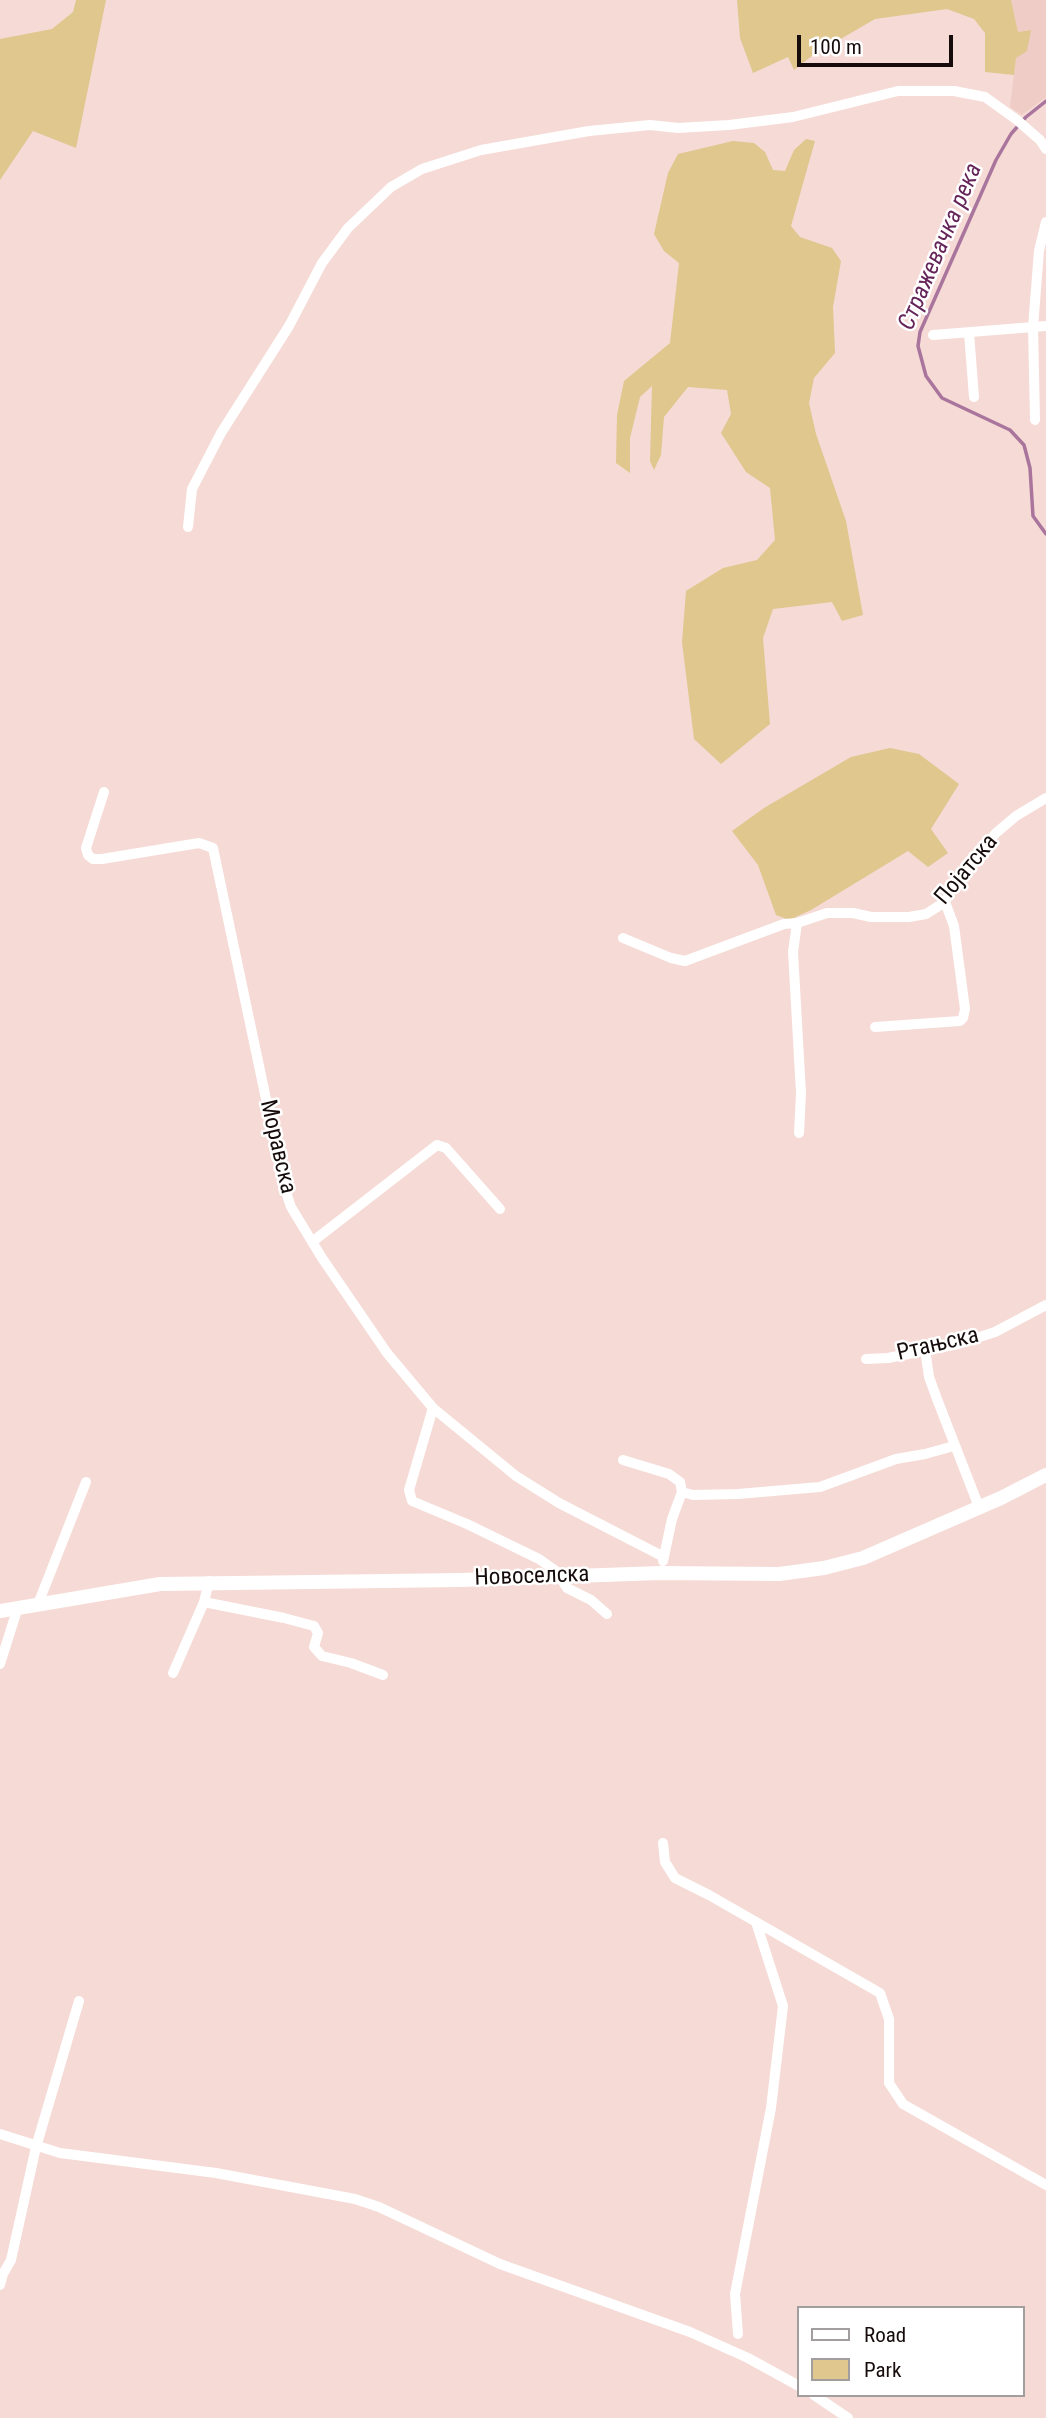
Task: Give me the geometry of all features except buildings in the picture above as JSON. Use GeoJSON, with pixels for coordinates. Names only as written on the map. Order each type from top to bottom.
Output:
{"type":"FeatureCollection","features":[{"type":"Feature","properties":{"kind":"street"},"geometry":{"type":"LineString","coordinates":[[188,527],[192,489],[221,433],[289,326],[322,263],[348,229],[391,187],[422,169],[481,150],[577,133],[650,125],[678,128],[729,125],[793,117],[898,91],[954,91],[985,97],[1044,141]]}},
{"type":"Feature","properties":{"kind":"street"},"geometry":{"type":"LineString","coordinates":[[1035,421],[1033,327],[1039,251],[1046,222]]}},
{"type":"Feature","properties":{"kind":"street"},"geometry":{"type":"LineString","coordinates":[[933,335],[1046,326]]}},
{"type":"Feature","properties":{"kind":"street"},"geometry":{"type":"LineString","coordinates":[[969,332],[974,397]]}},
{"type":"Feature","properties":{"kind":"street","name":"Моравска"},"geometry":{"type":"LineString","coordinates":[[104,792],[86,848],[93,859],[199,843],[213,848],[291,1207],[387,1353],[433,1408],[516,1476],[559,1503],[664,1557]]}},
{"type":"Feature","properties":{"kind":"street","name":"Појатска"},"geometry":{"type":"LineString","coordinates":[[622,938],[685,961],[783,924],[797,923],[827,913],[853,913],[871,917],[926,914],[945,902],[960,874],[996,833],[1016,816],[1046,798]]}},
{"type":"Feature","properties":{"kind":"street"},"geometry":{"type":"LineString","coordinates":[[875,1027],[960,1021],[966,1014],[954,926],[945,902]]}},
{"type":"Feature","properties":{"kind":"street"},"geometry":{"type":"LineString","coordinates":[[797,923],[793,952],[801,1081],[799,1133]]}},
{"type":"Feature","properties":{"kind":"street"},"geometry":{"type":"LineString","coordinates":[[312,1242],[437,1145],[446,1149],[500,1209]]}},
{"type":"Feature","properties":{"kind":"street","name":"Ртањска"},"geometry":{"type":"LineString","coordinates":[[866,1359],[888,1358],[958,1344],[995,1332],[1046,1305]]}},
{"type":"Feature","properties":{"kind":"street"},"geometry":{"type":"LineString","coordinates":[[925,1349],[929,1377],[979,1507]]}},
{"type":"Feature","properties":{"kind":"street"},"geometry":{"type":"LineString","coordinates":[[433,1408],[410,1490],[412,1501],[539,1559],[560,1577],[566,1588],[591,1600],[607,1614]]}},
{"type":"Feature","properties":{"kind":"street"},"geometry":{"type":"LineString","coordinates":[[682,1492],[693,1495],[738,1494],[820,1487],[896,1459],[954,1446]]}},
{"type":"Feature","properties":{"kind":"street"},"geometry":{"type":"LineString","coordinates":[[622,1460],[677,1478],[682,1492],[672,1519],[660,1573]]}},
{"type":"Feature","properties":{"kind":"street","name":"Новоселска"},"geometry":{"type":"LineString","coordinates":[[0,1611],[160,1584],[209,1581],[460,1580],[660,1573],[779,1574],[824,1568],[863,1558],[902,1543],[1046,1475]]}},
{"type":"Feature","properties":{"kind":"street"},"geometry":{"type":"LineString","coordinates":[[38,1604],[86,1482]]}},
{"type":"Feature","properties":{"kind":"street"},"geometry":{"type":"LineString","coordinates":[[173,1673],[204,1602],[209,1581]]}},
{"type":"Feature","properties":{"kind":"street"},"geometry":{"type":"LineString","coordinates":[[204,1602],[314,1626],[318,1631],[314,1647],[322,1656],[383,1675]]}},
{"type":"Feature","properties":{"kind":"street"},"geometry":{"type":"LineString","coordinates":[[0,1664],[18,1607]]}},
{"type":"Feature","properties":{"kind":"street"},"geometry":{"type":"LineString","coordinates":[[663,1843],[665,1862],[675,1878],[880,1993],[889,2019],[889,2083],[903,2104],[1046,2185]]}},
{"type":"Feature","properties":{"kind":"street"},"geometry":{"type":"LineString","coordinates":[[738,2334],[735,2294],[771,2108],[783,2006],[756,1922]]}},
{"type":"Feature","properties":{"kind":"street"},"geometry":{"type":"LineString","coordinates":[[0,2285],[11,2260],[36,2147],[79,2001]]}},
{"type":"Feature","properties":{"kind":"street"},"geometry":{"type":"LineString","coordinates":[[0,2134],[60,2153],[216,2174],[355,2199],[379,2207],[500,2264],[690,2332],[748,2358],[797,2385]]}},
{"type":"Feature","properties":{"kind":"street"},"geometry":{"type":"LineString","coordinates":[[817,2397],[848,2418]]}},
{"type":"Feature","properties":{"kind":"shaded area"},"geometry":{"type":"Polygon","coordinates":[[[1011,0],[1046,0],[1046,97],[1022,115],[1010,107],[1016,58],[1030,30],[1018,32],[1011,0]]]}},
{"type":"Feature","properties":{"kind":"green space"},"geometry":{"type":"Polygon","coordinates":[[[76,0],[106,0],[76,148],[33,131],[0,180],[0,39],[52,29],[73,12],[76,0]]]}},
{"type":"Feature","properties":{"kind":"green space"},"geometry":{"type":"Polygon","coordinates":[[[737,0],[1011,0],[1018,32],[1031,30],[1027,51],[1016,58],[1014,75],[985,72],[985,33],[974,19],[947,9],[875,19],[813,55],[794,70],[788,57],[753,73],[740,38],[737,0]]]}},
{"type":"Feature","properties":{"kind":"green space"},"geometry":{"type":"Polygon","coordinates":[[[806,139],[815,141],[791,226],[800,237],[832,248],[841,261],[833,307],[835,353],[814,378],[809,403],[816,434],[846,521],[863,615],[842,621],[832,602],[773,609],[763,638],[770,724],[721,764],[694,739],[682,642],[686,591],[723,568],[757,560],[775,540],[770,488],[746,472],[721,433],[731,414],[727,390],[688,387],[664,417],[661,455],[654,470],[650,461],[652,386],[640,397],[630,438],[630,473],[616,463],[617,415],[624,381],[670,343],[679,263],[664,251],[654,234],[668,173],[678,154],[733,141],[754,143],[765,152],[773,170],[785,171],[794,150],[806,139]]]}},
{"type":"Feature","properties":{"kind":"green space"},"geometry":{"type":"Polygon","coordinates":[[[890,748],[919,754],[959,784],[931,829],[948,853],[928,867],[908,851],[811,910],[789,920],[776,915],[758,865],[732,831],[764,808],[851,757],[890,748]]]}},
{"type":"Feature","properties":{"kind":"waterway","name":"Стражевачка река"},"geometry":{"type":"LineString","coordinates":[[1046,101],[1011,134],[996,160],[920,332],[918,346],[926,376],[942,398],[1010,430],[1024,445],[1030,468],[1033,516],[1046,534]]}}]}
